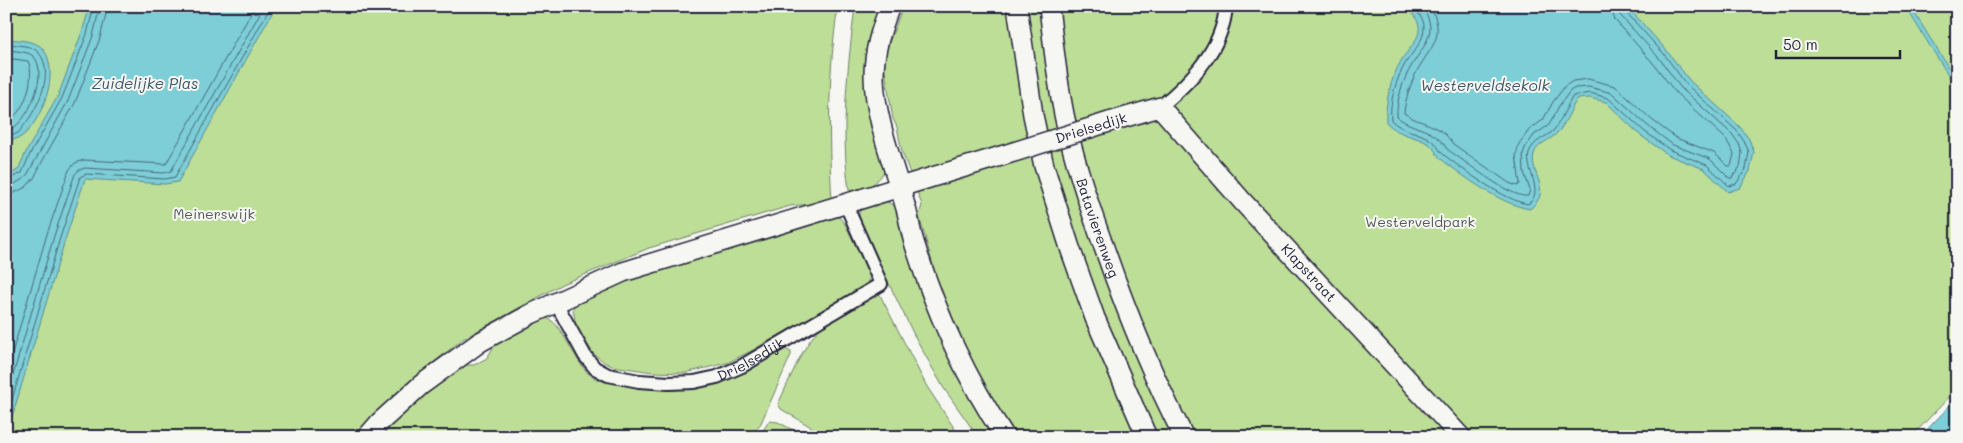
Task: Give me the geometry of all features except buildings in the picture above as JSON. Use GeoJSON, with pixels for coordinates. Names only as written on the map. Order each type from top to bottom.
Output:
{"type":"FeatureCollection","features":[{"type":"Feature","properties":{"kind":"main road"},"geometry":{"type":"LineString","coordinates":[[890,6],[878,43],[874,77],[879,112],[913,240],[937,307],[962,363],[1005,437]]}},
{"type":"Feature","properties":{"kind":"main road"},"geometry":{"type":"LineString","coordinates":[[1017,6],[1033,115],[1044,166],[1095,318],[1147,437]]}},
{"type":"Feature","properties":{"kind":"main road","name":"Batavierenweg"},"geometry":{"type":"LineString","coordinates":[[1049,6],[1064,116],[1094,221],[1126,310],[1162,394],[1184,437]]}},
{"type":"Feature","properties":{"kind":"main road","name":"Drielsedijk"},"geometry":{"type":"LineString","coordinates":[[368,437],[380,422],[421,385],[480,342],[556,303],[623,272],[1160,107]]}},
{"type":"Feature","properties":{"kind":"main road","name":"Klapstraat"},"geometry":{"type":"LineString","coordinates":[[1160,107],[1243,202],[1461,437]]}},
{"type":"Feature","properties":{"kind":"street","name":"Drielsedijk"},"geometry":{"type":"LineString","coordinates":[[1160,107],[1184,87],[1214,47],[1223,28],[1226,6]]}},
{"type":"Feature","properties":{"kind":"street","name":"Drielsedijk"},"geometry":{"type":"LineString","coordinates":[[556,303],[584,356],[595,368],[608,375],[639,381],[669,383],[694,382],[717,376],[742,366],[881,284],[846,205]]}},
{"type":"Feature","properties":{"kind":"green space","name":"Meinerswijk"},"geometry":{"type":"Polygon","coordinates":[[[6,6],[838,6],[832,55],[830,104],[832,202],[790,206],[649,248],[562,284],[463,339],[405,385],[354,437],[6,437],[6,6]]]}},
{"type":"Feature","properties":{"kind":"green space"},"geometry":{"type":"Polygon","coordinates":[[[855,6],[883,6],[872,37],[886,167],[874,183],[857,192],[849,190],[845,144],[846,98],[855,6]]]}},
{"type":"Feature","properties":{"kind":"green space","name":"Westerveldpark"},"geometry":{"type":"Polygon","coordinates":[[[903,6],[1957,6],[1957,389],[1911,437],[1018,437],[987,390],[943,300],[919,216],[922,205],[902,152],[897,127],[893,119],[883,59],[903,6]]]}},
{"type":"Feature","properties":{"kind":"green space"},"geometry":{"type":"Polygon","coordinates":[[[886,201],[896,207],[999,437],[978,437],[943,387],[914,335],[859,222],[859,211],[871,203],[886,201]]]}},
{"type":"Feature","properties":{"kind":"green space"},"geometry":{"type":"Polygon","coordinates":[[[838,216],[845,224],[871,276],[865,286],[727,363],[685,373],[653,372],[612,366],[593,353],[576,326],[573,309],[576,301],[624,277],[838,216]]]}},
{"type":"Feature","properties":{"kind":"green space"},"geometry":{"type":"Polygon","coordinates":[[[879,293],[926,385],[960,437],[828,437],[781,409],[778,404],[798,361],[817,331],[838,315],[879,293]]]}},
{"type":"Feature","properties":{"kind":"green space"},"geometry":{"type":"Polygon","coordinates":[[[541,318],[549,319],[556,325],[579,362],[589,374],[602,381],[672,389],[691,387],[726,379],[785,349],[791,352],[791,355],[761,423],[750,437],[377,437],[448,373],[466,365],[474,365],[487,358],[497,341],[541,318]]]}},
{"type":"Feature","properties":{"kind":"green space"},"geometry":{"type":"Polygon","coordinates":[[[769,421],[778,422],[806,437],[759,437],[769,421]]]}},
{"type":"Feature","properties":{"kind":"water","name":"Zuidelijke Plas"},"geometry":{"type":"Polygon","coordinates":[[[90,6],[276,6],[178,182],[165,184],[85,179],[6,437],[6,176],[18,170],[26,152],[58,96],[90,6]]]}},
{"type":"Feature","properties":{"kind":"water","name":"Westerveldsekolk"},"geometry":{"type":"Polygon","coordinates":[[[1406,6],[1627,6],[1667,51],[1690,81],[1740,127],[1749,139],[1754,152],[1750,171],[1740,188],[1728,192],[1704,169],[1668,155],[1640,135],[1606,102],[1590,98],[1577,99],[1560,130],[1538,147],[1534,154],[1533,162],[1540,188],[1537,202],[1530,209],[1508,202],[1461,174],[1441,159],[1429,144],[1402,133],[1386,122],[1389,90],[1394,75],[1401,61],[1416,40],[1419,31],[1417,21],[1406,6]]]}},
{"type":"Feature","properties":{"kind":"water"},"geometry":{"type":"Polygon","coordinates":[[[1905,6],[1910,6],[1957,81],[1957,89],[1905,6]]]}},
{"type":"Feature","properties":{"kind":"water"},"geometry":{"type":"Polygon","coordinates":[[[6,39],[26,41],[40,46],[48,58],[50,70],[47,96],[36,120],[21,137],[6,141],[6,39]]]}},
{"type":"Feature","properties":{"kind":"water"},"geometry":{"type":"Polygon","coordinates":[[[1957,398],[1957,437],[1920,437],[1957,398]]]}}]}
